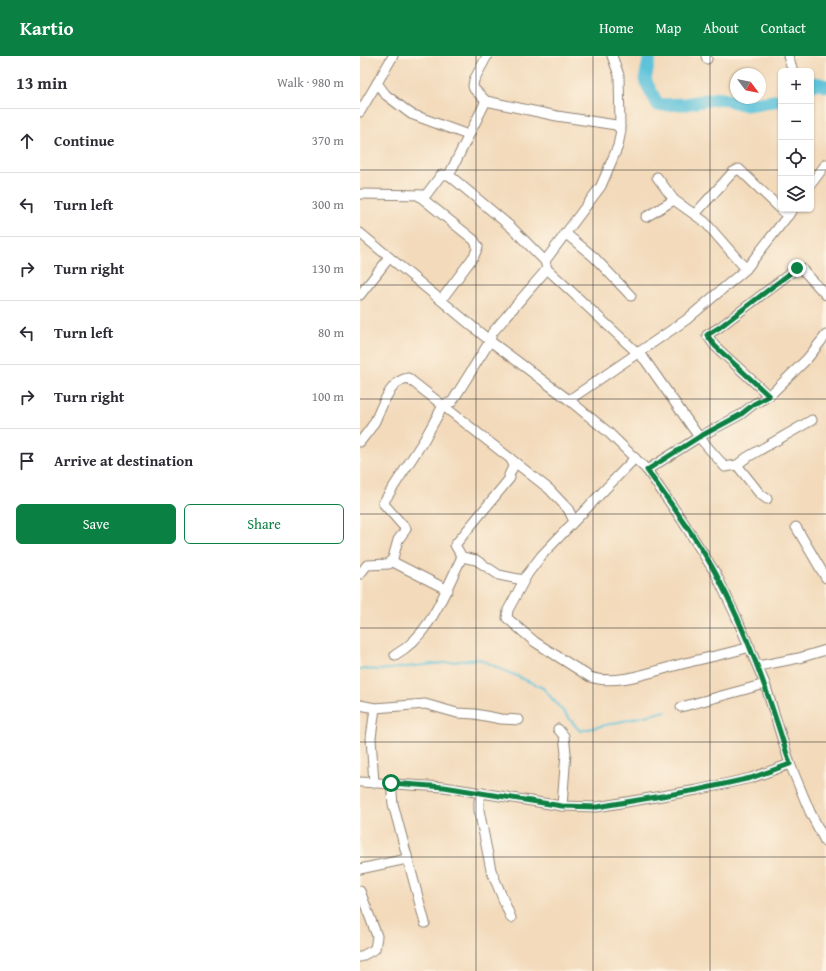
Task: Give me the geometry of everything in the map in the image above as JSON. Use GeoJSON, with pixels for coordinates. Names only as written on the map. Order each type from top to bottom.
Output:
{"type":"FeatureCollection","features":[{"type":"Feature","properties":{"kind":"street"},"geometry":{"type":"LineString","coordinates":[[360,112],[393,56]]}},
{"type":"Feature","properties":{"kind":"street"},"geometry":{"type":"LineString","coordinates":[[487,56],[474,80],[473,86],[474,89],[486,101],[557,116],[616,125],[620,127]]}},
{"type":"Feature","properties":{"kind":"street"},"geometry":{"type":"LineString","coordinates":[[360,574],[367,565],[383,565],[388,564],[391,561],[398,540],[406,529],[383,503],[424,440],[444,404],[452,402],[490,341],[492,333],[546,265],[565,233],[600,186],[618,146],[620,127],[619,74],[612,56]]}},
{"type":"Feature","properties":{"kind":"street"},"geometry":{"type":"LineString","coordinates":[[788,56],[792,68]]}},
{"type":"Feature","properties":{"kind":"street"},"geometry":{"type":"LineString","coordinates":[[377,83],[386,95],[411,114],[468,135]]}},
{"type":"Feature","properties":{"kind":"street"},"geometry":{"type":"LineString","coordinates":[[449,175],[486,101]]}},
{"type":"Feature","properties":{"kind":"street"},"geometry":{"type":"LineString","coordinates":[[814,180],[826,164]]}},
{"type":"Feature","properties":{"kind":"street"},"geometry":{"type":"LineString","coordinates":[[569,400],[686,320],[746,269],[791,213],[739,169],[733,172],[696,214]]}},
{"type":"Feature","properties":{"kind":"street"},"geometry":{"type":"LineString","coordinates":[[360,194],[426,195],[441,175],[449,175],[511,227],[546,265],[645,360],[699,437],[724,467],[737,465],[746,458],[812,420]]}},
{"type":"Feature","properties":{"kind":"street"},"geometry":{"type":"LineString","coordinates":[[657,177],[674,200],[683,208],[696,214],[705,222],[746,269]]}},
{"type":"Feature","properties":{"kind":"street"},"geometry":{"type":"LineString","coordinates":[[418,195],[474,240],[478,247],[474,256],[442,299]]}},
{"type":"Feature","properties":{"kind":"street"},"geometry":{"type":"LineString","coordinates":[[646,217],[674,200]]}},
{"type":"Feature","properties":{"kind":"street"},"geometry":{"type":"LineString","coordinates":[[360,233],[389,258],[442,299],[490,341],[569,400],[608,432],[647,470],[682,520],[716,574],[758,666],[790,764],[810,812],[826,843]]}},
{"type":"Feature","properties":{"kind":"street"},"geometry":{"type":"LineString","coordinates":[[565,233],[594,257],[631,296]]}},
{"type":"Feature","properties":{"kind":"street"},"geometry":{"type":"LineString","coordinates":[[360,295],[389,258]]}},
{"type":"Feature","properties":{"kind":"street"},"geometry":{"type":"LineString","coordinates":[[769,396],[715,346],[707,335],[720,327],[797,268],[802,269],[826,295]]}},
{"type":"Feature","properties":{"kind":"street"},"geometry":{"type":"LineString","coordinates":[[647,470],[699,437],[740,415],[754,404],[769,396],[807,359],[826,335]]}},
{"type":"Feature","properties":{"kind":"street"},"geometry":{"type":"LineString","coordinates":[[360,442],[374,422],[384,401],[395,385],[404,378],[408,378],[444,404],[549,489],[568,509],[574,521]]}},
{"type":"Feature","properties":{"kind":"street"},"geometry":{"type":"LineString","coordinates":[[510,457],[514,465],[509,475],[510,478]]}},
{"type":"Feature","properties":{"kind":"street"},"geometry":{"type":"LineString","coordinates":[[520,467],[455,545],[462,557],[476,560],[499,575],[523,580],[530,568],[635,458]]}},
{"type":"Feature","properties":{"kind":"street"},"geometry":{"type":"LineString","coordinates":[[737,465],[760,494],[768,499]]}},
{"type":"Feature","properties":{"kind":"street"},"geometry":{"type":"LineString","coordinates":[[568,509],[582,513]]}},
{"type":"Feature","properties":{"kind":"street"},"geometry":{"type":"LineString","coordinates":[[796,527],[826,578]]}},
{"type":"Feature","properties":{"kind":"street"},"geometry":{"type":"LineString","coordinates":[[395,655],[402,651],[418,636],[435,613],[448,590],[451,578],[462,557]]}},
{"type":"Feature","properties":{"kind":"street"},"geometry":{"type":"LineString","coordinates":[[391,561],[448,590]]}},
{"type":"Feature","properties":{"kind":"street"},"geometry":{"type":"LineString","coordinates":[[530,568],[508,610],[507,618],[535,642],[590,677],[600,680],[624,678],[712,658],[750,647]]}},
{"type":"Feature","properties":{"kind":"street"},"geometry":{"type":"LineString","coordinates":[[758,666],[799,658],[826,650]]}},
{"type":"Feature","properties":{"kind":"street"},"geometry":{"type":"LineString","coordinates":[[681,707],[765,684]]}},
{"type":"Feature","properties":{"kind":"street"},"geometry":{"type":"LineString","coordinates":[[360,705],[375,708],[425,704],[457,713],[519,720]]}},
{"type":"Feature","properties":{"kind":"street"},"geometry":{"type":"LineString","coordinates":[[374,783],[370,738],[375,708]]}},
{"type":"Feature","properties":{"kind":"street"},"geometry":{"type":"LineString","coordinates":[[558,729],[564,736],[566,753],[562,806]]}},
{"type":"Feature","properties":{"kind":"street"},"geometry":{"type":"LineString","coordinates":[[360,782],[444,787],[562,806],[597,807],[661,797],[751,778],[790,764]]}},
{"type":"Feature","properties":{"kind":"street"},"geometry":{"type":"LineString","coordinates":[[391,783],[393,804],[425,924]]}},
{"type":"Feature","properties":{"kind":"street"},"geometry":{"type":"LineString","coordinates":[[482,793],[479,810],[491,870],[511,918]]}},
{"type":"Feature","properties":{"kind":"street"},"geometry":{"type":"LineString","coordinates":[[360,868],[407,859]]}},
{"type":"Feature","properties":{"kind":"street"},"geometry":{"type":"LineString","coordinates":[[360,891],[377,936],[375,950],[360,957]]}},
{"type":"Feature","properties":{"kind":"waterway"},"geometry":{"type":"LineString","coordinates":[[650,56],[645,80],[658,105],[685,104],[719,98],[746,105],[778,100]]}},
{"type":"Feature","properties":{"kind":"waterway"},"geometry":{"type":"LineString","coordinates":[[814,84],[816,83],[826,86]]}},
{"type":"Feature","properties":{"kind":"waterway"},"geometry":{"type":"LineString","coordinates":[[360,669],[380,670],[479,659],[543,688],[580,731],[666,711]]}},
{"type":"Feature","properties":{"kind":"route"},"geometry":{"type":"LineString","coordinates":[[391,783],[444,787],[562,806],[597,807],[639,801],[751,778],[790,764],[765,684],[716,574],[682,520],[647,470],[699,437],[740,415],[754,404],[769,396],[715,346],[707,335],[720,327],[797,268]]}}]}
